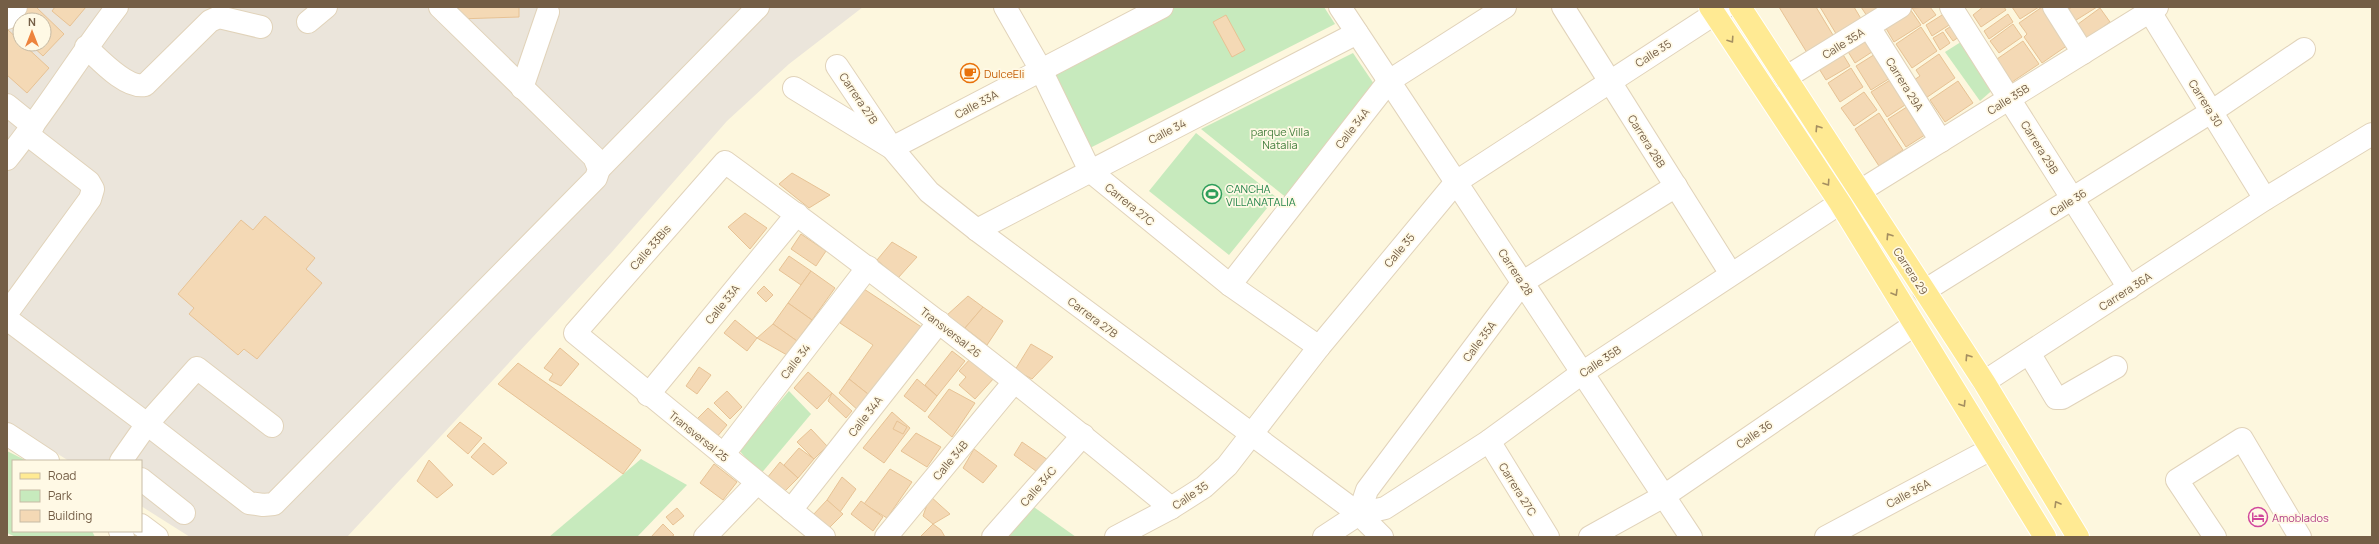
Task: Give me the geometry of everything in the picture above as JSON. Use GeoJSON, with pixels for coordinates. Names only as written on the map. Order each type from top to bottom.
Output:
{"type":"FeatureCollection","features":[{"type":"Feature","properties":{"kind":"main road","name":"Carrera 29"},"geometry":{"type":"LineString","coordinates":[[1740,7],[1984,382],[2078,537]]}},
{"type":"Feature","properties":{"kind":"main road"},"geometry":{"type":"LineString","coordinates":[[1716,9],[1840,203],[2044,537]]}},
{"type":"Feature","properties":{"kind":"street"},"geometry":{"type":"LineString","coordinates":[[7,18],[16,7]]}},
{"type":"Feature","properties":{"kind":"street"},"geometry":{"type":"LineString","coordinates":[[7,159],[30,130],[86,47],[117,7]]}},
{"type":"Feature","properties":{"kind":"street"},"geometry":{"type":"LineString","coordinates":[[308,22],[326,7]]}},
{"type":"Feature","properties":{"kind":"street"},"geometry":{"type":"LineString","coordinates":[[440,7],[597,163]]}},
{"type":"Feature","properties":{"kind":"street"},"geometry":{"type":"LineString","coordinates":[[7,319],[249,503],[263,506],[274,504],[596,178],[597,163],[758,7]]}},
{"type":"Feature","properties":{"kind":"street","name":"Carrera 27C"},"geometry":{"type":"LineString","coordinates":[[1006,7],[1041,70],[1090,171],[1230,285],[1319,347]]}},
{"type":"Feature","properties":{"kind":"street","name":"Calle 33A"},"geometry":{"type":"LineString","coordinates":[[892,148],[1162,7]]}},
{"type":"Feature","properties":{"kind":"street","name":"Carrera 28"},"geometry":{"type":"LineString","coordinates":[[1340,7],[1691,537]]}},
{"type":"Feature","properties":{"kind":"street","name":"Calle 34A"},"geometry":{"type":"LineString","coordinates":[[1230,285],[1389,81],[1483,13],[1505,7]]}},
{"type":"Feature","properties":{"kind":"street","name":"Carrera 28B"},"geometry":{"type":"LineString","coordinates":[[1563,7],[1731,274]]}},
{"type":"Feature","properties":{"kind":"street","name":"Calle 35A"},"geometry":{"type":"LineString","coordinates":[[1785,78],[1900,7]]}},
{"type":"Feature","properties":{"kind":"street","name":"Carrera 29B"},"geometry":{"type":"LineString","coordinates":[[1951,7],[2129,288]]}},
{"type":"Feature","properties":{"kind":"street"},"geometry":{"type":"LineString","coordinates":[[2054,7],[2083,53]]}},
{"type":"Feature","properties":{"kind":"street","name":"Calle 35"},"geometry":{"type":"LineString","coordinates":[[1116,537],[1148,529],[1171,508],[1204,487],[1227,466],[1319,347],[1456,182],[1610,82],[1716,9]]}},
{"type":"Feature","properties":{"kind":"street","name":"Calle 35B"},"geometry":{"type":"LineString","coordinates":[[1860,191],[2083,53],[2151,9]]}},
{"type":"Feature","properties":{"kind":"street","name":"Carrera 30"},"geometry":{"type":"LineString","coordinates":[[2151,9],[2211,112],[2265,199]]}},
{"type":"Feature","properties":{"kind":"street"},"geometry":{"type":"LineString","coordinates":[[522,88],[548,12]]}},
{"type":"Feature","properties":{"kind":"street"},"geometry":{"type":"LineString","coordinates":[[86,47],[128,84],[138,87],[145,85],[210,21],[219,18],[232,19],[261,27]]}},
{"type":"Feature","properties":{"kind":"street","name":"Carrera 29A"},"geometry":{"type":"LineString","coordinates":[[1869,27],[1941,141]]}},
{"type":"Feature","properties":{"kind":"street","name":"Calle 34"},"geometry":{"type":"LineString","coordinates":[[977,230],[1357,33]]}},
{"type":"Feature","properties":{"kind":"street","name":"Calle 36"},"geometry":{"type":"LineString","coordinates":[[1924,290],[2211,112],[2304,49]]}},
{"type":"Feature","properties":{"kind":"street","name":"Carrera 27B"},"geometry":{"type":"LineString","coordinates":[[838,66],[892,148],[929,192],[977,230],[1359,514],[1382,537]]}},
{"type":"Feature","properties":{"kind":"street"},"geometry":{"type":"LineString","coordinates":[[794,88],[892,148]]}},
{"type":"Feature","properties":{"kind":"street"},"geometry":{"type":"LineString","coordinates":[[7,105],[30,130],[89,182],[93,189],[90,199],[7,313]]}},
{"type":"Feature","properties":{"kind":"street","name":"Carrera 36A"},"geometry":{"type":"LineString","coordinates":[[1984,382],[2265,199],[2372,134]]}},
{"type":"Feature","properties":{"kind":"street","name":"Transversal 26"},"geometry":{"type":"LineString","coordinates":[[725,162],[868,267],[939,322],[1083,435],[1171,508]]}},
{"type":"Feature","properties":{"kind":"street","name":"Calle 33Bis"},"geometry":{"type":"LineString","coordinates":[[575,333],[725,162]]}},
{"type":"Feature","properties":{"kind":"street","name":"Calle 35A"},"geometry":{"type":"LineString","coordinates":[[1359,514],[1367,490],[1522,282],[1676,186]]}},
{"type":"Feature","properties":{"kind":"street","name":"Calle 35B"},"geometry":{"type":"LineString","coordinates":[[1359,514],[1385,508],[1489,440],[1582,373],[1840,203]]}},
{"type":"Feature","properties":{"kind":"street","name":"Calle 33A"},"geometry":{"type":"LineString","coordinates":[[648,395],[797,214]]}},
{"type":"Feature","properties":{"kind":"street","name":"Calle 34"},"geometry":{"type":"LineString","coordinates":[[723,455],[868,267]]}},
{"type":"Feature","properties":{"kind":"street","name":"Calle 34A"},"geometry":{"type":"LineString","coordinates":[[791,510],[939,322]]}},
{"type":"Feature","properties":{"kind":"street","name":"Calle 36"},"geometry":{"type":"LineString","coordinates":[[1590,537],[1664,496],[1914,325]]}},
{"type":"Feature","properties":{"kind":"street","name":"Transversal 25"},"geometry":{"type":"LineString","coordinates":[[575,333],[648,395],[824,537]]}},
{"type":"Feature","properties":{"kind":"street"},"geometry":{"type":"LineString","coordinates":[[2028,353],[2056,398],[2062,398],[2116,367]]}},
{"type":"Feature","properties":{"kind":"street"},"geometry":{"type":"LineString","coordinates":[[122,460],[147,424],[197,368],[272,426]]}},
{"type":"Feature","properties":{"kind":"street","name":"Calle 34B"},"geometry":{"type":"LineString","coordinates":[[886,537],[1014,382]]}},
{"type":"Feature","properties":{"kind":"street"},"geometry":{"type":"LineString","coordinates":[[7,434],[46,460]]}},
{"type":"Feature","properties":{"kind":"street","name":"Calle 34C"},"geometry":{"type":"LineString","coordinates":[[993,537],[1083,435]]}},
{"type":"Feature","properties":{"kind":"street"},"geometry":{"type":"LineString","coordinates":[[2215,537],[2177,480],[2242,439],[2300,537]]}},
{"type":"Feature","properties":{"kind":"street","name":"Carrera 27C"},"geometry":{"type":"LineString","coordinates":[[1489,440],[1548,537]]}},
{"type":"Feature","properties":{"kind":"street","name":"Calle 36A"},"geometry":{"type":"LineString","coordinates":[[1834,535],[1991,449]]}},
{"type":"Feature","properties":{"kind":"street"},"geometry":{"type":"LineString","coordinates":[[142,480],[184,513]]}},
{"type":"Feature","properties":{"kind":"street"},"geometry":{"type":"LineString","coordinates":[[705,537],[757,483]]}},
{"type":"Feature","properties":{"kind":"street"},"geometry":{"type":"LineString","coordinates":[[1324,537],[1359,514]]}},
{"type":"Feature","properties":{"kind":"street"},"geometry":{"type":"LineString","coordinates":[[142,526],[156,537]]}},
{"type":"Feature","properties":{"kind":"shaded area"},"geometry":{"type":"Polygon","coordinates":[[[7,7],[863,7],[789,64],[727,121],[611,253],[347,537],[190,537],[142,507],[142,460],[67,460],[7,422],[7,7]]]}},
{"type":"Feature","properties":{"kind":"green space"},"geometry":{"type":"Polygon","coordinates":[[[1159,7],[1324,7],[1335,24],[1084,151],[1042,73],[1159,7]]]}},
{"type":"Feature","properties":{"kind":"green space"},"geometry":{"type":"Polygon","coordinates":[[[1964,40],[1997,86],[1980,101],[1945,52],[1964,40]]]}},
{"type":"Feature","properties":{"kind":"green space","name":"parque Villa Natalia"},"geometry":{"type":"Polygon","coordinates":[[[1353,53],[1374,84],[1288,199],[1201,129],[1353,53]]]}},
{"type":"Feature","properties":{"kind":"green space","name":"CANCHA VILLANATALIA"},"geometry":{"type":"Polygon","coordinates":[[[1196,133],[1276,197],[1229,255],[1149,191],[1196,133]]]}},
{"type":"Feature","properties":{"kind":"green space"},"geometry":{"type":"Polygon","coordinates":[[[789,391],[811,414],[760,475],[739,450],[789,391]]]}},
{"type":"Feature","properties":{"kind":"green space"},"geometry":{"type":"Polygon","coordinates":[[[7,451],[25,460],[12,460],[12,532],[92,532],[95,537],[16,537],[7,533],[7,451]]]}},
{"type":"Feature","properties":{"kind":"green space"},"geometry":{"type":"Polygon","coordinates":[[[641,459],[687,485],[637,537],[549,537],[641,459]]]}},
{"type":"Feature","properties":{"kind":"green space"},"geometry":{"type":"Polygon","coordinates":[[[1031,505],[1076,537],[1001,537],[1031,505]]]}},
{"type":"Feature","properties":{"kind":"building"},"geometry":{"type":"Polygon","coordinates":[[[20,7],[36,7],[41,12],[16,12],[20,7]]]}},
{"type":"Feature","properties":{"kind":"building"},"geometry":{"type":"Polygon","coordinates":[[[55,7],[86,7],[70,26],[52,11],[55,7]]]}},
{"type":"Feature","properties":{"kind":"building"},"geometry":{"type":"Polygon","coordinates":[[[458,7],[519,7],[519,17],[458,19],[458,7]]]}},
{"type":"Feature","properties":{"kind":"building"},"geometry":{"type":"Polygon","coordinates":[[[1779,7],[1816,7],[1836,40],[1809,56],[1779,7]]]}},
{"type":"Feature","properties":{"kind":"building"},"geometry":{"type":"Polygon","coordinates":[[[1820,7],[1854,7],[1863,22],[1838,37],[1820,7]]]}},
{"type":"Feature","properties":{"kind":"building"},"geometry":{"type":"Polygon","coordinates":[[[1861,7],[1888,7],[1869,19],[1861,7]]]}},
{"type":"Feature","properties":{"kind":"building"},"geometry":{"type":"Polygon","coordinates":[[[1930,7],[1936,15],[1923,24],[1912,8],[1930,7]]]}},
{"type":"Feature","properties":{"kind":"building"},"geometry":{"type":"Polygon","coordinates":[[[1983,7],[2004,7],[2006,10],[1981,27],[1973,15],[1983,7]]]}},
{"type":"Feature","properties":{"kind":"building"},"geometry":{"type":"Polygon","coordinates":[[[2012,7],[2039,7],[2020,19],[2012,7]]]}},
{"type":"Feature","properties":{"kind":"building"},"geometry":{"type":"Polygon","coordinates":[[[2042,7],[2068,45],[2042,63],[2024,37],[2027,34],[2019,23],[2042,7]]]}},
{"type":"Feature","properties":{"kind":"building"},"geometry":{"type":"Polygon","coordinates":[[[2072,7],[2097,7],[2073,22],[2066,11],[2072,7]]]}},
{"type":"Feature","properties":{"kind":"building"},"geometry":{"type":"Polygon","coordinates":[[[2100,8],[2110,22],[2084,41],[2074,27],[2100,8]]]}},
{"type":"Feature","properties":{"kind":"building"},"geometry":{"type":"Polygon","coordinates":[[[1910,9],[1921,25],[1894,42],[1884,25],[1910,9]]]}},
{"type":"Feature","properties":{"kind":"building"},"geometry":{"type":"Polygon","coordinates":[[[1950,10],[1957,20],[1932,36],[1926,25],[1950,10]]]}},
{"type":"Feature","properties":{"kind":"building"},"geometry":{"type":"Polygon","coordinates":[[[2008,14],[2013,22],[1989,39],[1984,31],[2008,14]]]}},
{"type":"Feature","properties":{"kind":"building"},"geometry":{"type":"Polygon","coordinates":[[[1226,15],[1245,50],[1232,57],[1213,22],[1226,15]]]}},
{"type":"Feature","properties":{"kind":"building"},"geometry":{"type":"Polygon","coordinates":[[[12,17],[12,28],[7,23],[12,17]]]}},
{"type":"Feature","properties":{"kind":"building"},"geometry":{"type":"Polygon","coordinates":[[[52,22],[64,34],[52,47],[52,22]]]}},
{"type":"Feature","properties":{"kind":"building"},"geometry":{"type":"Polygon","coordinates":[[[1958,22],[1965,33],[1953,41],[1945,30],[1958,22]]]}},
{"type":"Feature","properties":{"kind":"building"},"geometry":{"type":"Polygon","coordinates":[[[2013,24],[2022,37],[1999,53],[1990,41],[2013,24]]]}},
{"type":"Feature","properties":{"kind":"building"},"geometry":{"type":"Polygon","coordinates":[[[1921,27],[1937,51],[1912,68],[1896,44],[1921,27]]]}},
{"type":"Feature","properties":{"kind":"building"},"geometry":{"type":"Polygon","coordinates":[[[7,29],[12,34],[12,52],[32,52],[49,68],[27,93],[7,75],[7,29]]]}},
{"type":"Feature","properties":{"kind":"building"},"geometry":{"type":"Polygon","coordinates":[[[1943,32],[1950,43],[1940,50],[1933,38],[1943,32]]]}},
{"type":"Feature","properties":{"kind":"building"},"geometry":{"type":"Polygon","coordinates":[[[1870,35],[1878,48],[1855,63],[1847,50],[1870,35]]]}},
{"type":"Feature","properties":{"kind":"building"},"geometry":{"type":"Polygon","coordinates":[[[2023,41],[2039,64],[2012,82],[1997,59],[2023,41]]]}},
{"type":"Feature","properties":{"kind":"building"},"geometry":{"type":"Polygon","coordinates":[[[1880,51],[1895,75],[1871,90],[1856,66],[1880,51]]]}},
{"type":"Feature","properties":{"kind":"building"},"geometry":{"type":"Polygon","coordinates":[[[39,52],[47,52],[43,56],[39,52]]]}},
{"type":"Feature","properties":{"kind":"building"},"geometry":{"type":"Polygon","coordinates":[[[1842,53],[1850,66],[1826,80],[1818,67],[1842,53]]]}},
{"type":"Feature","properties":{"kind":"building"},"geometry":{"type":"Polygon","coordinates":[[[1939,54],[1955,78],[1923,100],[1911,82],[1920,76],[1916,70],[1939,54]]]}},
{"type":"Feature","properties":{"kind":"building"},"geometry":{"type":"Polygon","coordinates":[[[1851,68],[1863,87],[1840,102],[1828,83],[1851,68]]]}},
{"type":"Feature","properties":{"kind":"building"},"geometry":{"type":"Polygon","coordinates":[[[1895,77],[1911,101],[1887,117],[1871,92],[1895,77]]]}},
{"type":"Feature","properties":{"kind":"building"},"geometry":{"type":"Polygon","coordinates":[[[1958,81],[1973,103],[1945,122],[1930,100],[1958,81]]]}},
{"type":"Feature","properties":{"kind":"building"},"geometry":{"type":"Polygon","coordinates":[[[1864,92],[1877,110],[1854,126],[1841,108],[1864,92]]]}},
{"type":"Feature","properties":{"kind":"building"},"geometry":{"type":"Polygon","coordinates":[[[1913,103],[1931,131],[1906,147],[1888,119],[1913,103]]]}},
{"type":"Feature","properties":{"kind":"building"},"geometry":{"type":"Polygon","coordinates":[[[1879,113],[1903,150],[1879,166],[1855,129],[1879,113]]]}},
{"type":"Feature","properties":{"kind":"building"},"geometry":{"type":"Polygon","coordinates":[[[792,173],[830,195],[809,208],[779,184],[792,173]]]}},
{"type":"Feature","properties":{"kind":"building"},"geometry":{"type":"Polygon","coordinates":[[[745,213],[767,228],[750,249],[728,227],[745,213]]]}},
{"type":"Feature","properties":{"kind":"building"},"geometry":{"type":"Polygon","coordinates":[[[265,216],[315,258],[306,269],[322,283],[257,359],[244,349],[238,355],[189,314],[194,308],[178,294],[241,220],[253,230],[265,216]]]}},
{"type":"Feature","properties":{"kind":"building"},"geometry":{"type":"Polygon","coordinates":[[[801,234],[826,251],[816,266],[791,249],[801,234]]]}},
{"type":"Feature","properties":{"kind":"building"},"geometry":{"type":"Polygon","coordinates":[[[892,242],[917,257],[898,278],[877,260],[892,242]]]}},
{"type":"Feature","properties":{"kind":"building"},"geometry":{"type":"Polygon","coordinates":[[[789,256],[811,271],[801,285],[779,270],[789,256]]]}},
{"type":"Feature","properties":{"kind":"building"},"geometry":{"type":"Polygon","coordinates":[[[811,271],[835,288],[812,320],[788,303],[811,271]]]}},
{"type":"Feature","properties":{"kind":"building"},"geometry":{"type":"Polygon","coordinates":[[[764,286],[773,295],[766,302],[757,293],[764,286]]]}},
{"type":"Feature","properties":{"kind":"building"},"geometry":{"type":"Polygon","coordinates":[[[864,289],[926,330],[873,398],[849,379],[873,345],[840,323],[864,289]]]}},
{"type":"Feature","properties":{"kind":"building"},"geometry":{"type":"Polygon","coordinates":[[[968,296],[983,307],[965,328],[946,316],[968,296]]]}},
{"type":"Feature","properties":{"kind":"building"},"geometry":{"type":"Polygon","coordinates":[[[788,303],[812,320],[797,341],[773,324],[788,303]]]}},
{"type":"Feature","properties":{"kind":"building"},"geometry":{"type":"Polygon","coordinates":[[[983,307],[1003,321],[987,345],[965,328],[983,307]]]}},
{"type":"Feature","properties":{"kind":"building"},"geometry":{"type":"Polygon","coordinates":[[[735,320],[757,338],[747,351],[724,333],[735,320]]]}},
{"type":"Feature","properties":{"kind":"building"},"geometry":{"type":"Polygon","coordinates":[[[773,324],[797,341],[787,355],[757,338],[773,324]]]}},
{"type":"Feature","properties":{"kind":"building"},"geometry":{"type":"Polygon","coordinates":[[[1031,344],[1053,357],[1032,379],[1015,370],[1031,344]]]}},
{"type":"Feature","properties":{"kind":"building"},"geometry":{"type":"Polygon","coordinates":[[[560,348],[579,364],[561,386],[549,380],[553,374],[544,368],[560,348]]]}},
{"type":"Feature","properties":{"kind":"building"},"geometry":{"type":"Polygon","coordinates":[[[952,351],[965,361],[937,396],[925,385],[952,351]]]}},
{"type":"Feature","properties":{"kind":"building"},"geometry":{"type":"Polygon","coordinates":[[[972,357],[995,377],[975,399],[959,385],[966,377],[959,371],[972,357]]]}},
{"type":"Feature","properties":{"kind":"building"},"geometry":{"type":"Polygon","coordinates":[[[518,363],[641,450],[623,474],[498,384],[518,363]]]}},
{"type":"Feature","properties":{"kind":"building"},"geometry":{"type":"Polygon","coordinates":[[[699,367],[711,375],[697,394],[686,386],[699,367]]]}},
{"type":"Feature","properties":{"kind":"building"},"geometry":{"type":"Polygon","coordinates":[[[808,372],[832,393],[817,409],[794,388],[808,372]]]}},
{"type":"Feature","properties":{"kind":"building"},"geometry":{"type":"Polygon","coordinates":[[[849,379],[873,398],[860,412],[839,393],[849,379]]]}},
{"type":"Feature","properties":{"kind":"building"},"geometry":{"type":"Polygon","coordinates":[[[917,379],[937,396],[925,412],[904,396],[917,379]]]}},
{"type":"Feature","properties":{"kind":"building"},"geometry":{"type":"Polygon","coordinates":[[[949,389],[975,403],[952,437],[928,417],[949,389]]]}},
{"type":"Feature","properties":{"kind":"building"},"geometry":{"type":"Polygon","coordinates":[[[727,391],[742,407],[730,419],[714,403],[727,391]]]}},
{"type":"Feature","properties":{"kind":"building"},"geometry":{"type":"Polygon","coordinates":[[[832,393],[852,411],[846,418],[828,401],[832,393]]]}},
{"type":"Feature","properties":{"kind":"building"},"geometry":{"type":"Polygon","coordinates":[[[708,408],[727,425],[716,438],[696,420],[708,408]]]}},
{"type":"Feature","properties":{"kind":"building"},"geometry":{"type":"Polygon","coordinates":[[[892,412],[910,428],[884,463],[863,448],[892,412]]]}},
{"type":"Feature","properties":{"kind":"building"},"geometry":{"type":"Polygon","coordinates":[[[897,421],[907,427],[903,434],[893,429],[897,421]]]}},
{"type":"Feature","properties":{"kind":"building"},"geometry":{"type":"Polygon","coordinates":[[[460,422],[482,438],[468,454],[447,436],[460,422]]]}},
{"type":"Feature","properties":{"kind":"building"},"geometry":{"type":"Polygon","coordinates":[[[811,429],[827,446],[814,459],[797,442],[811,429]]]}},
{"type":"Feature","properties":{"kind":"building"},"geometry":{"type":"Polygon","coordinates":[[[916,433],[941,447],[927,467],[901,451],[916,433]]]}},
{"type":"Feature","properties":{"kind":"building"},"geometry":{"type":"Polygon","coordinates":[[[1022,442],[1048,460],[1040,474],[1014,455],[1022,442]]]}},
{"type":"Feature","properties":{"kind":"building"},"geometry":{"type":"Polygon","coordinates":[[[484,443],[507,463],[493,475],[471,457],[484,443]]]}},
{"type":"Feature","properties":{"kind":"building"},"geometry":{"type":"Polygon","coordinates":[[[799,448],[814,459],[798,478],[784,465],[799,448]]]}},
{"type":"Feature","properties":{"kind":"building"},"geometry":{"type":"Polygon","coordinates":[[[974,449],[997,466],[983,483],[963,468],[974,449]]]}},
{"type":"Feature","properties":{"kind":"building"},"geometry":{"type":"Polygon","coordinates":[[[429,460],[453,485],[437,498],[417,481],[429,460]]]}},
{"type":"Feature","properties":{"kind":"building"},"geometry":{"type":"Polygon","coordinates":[[[780,462],[798,478],[784,492],[767,478],[780,462]]]}},
{"type":"Feature","properties":{"kind":"building"},"geometry":{"type":"Polygon","coordinates":[[[714,464],[737,482],[723,500],[700,483],[714,464]]]}},
{"type":"Feature","properties":{"kind":"building"},"geometry":{"type":"Polygon","coordinates":[[[890,469],[912,482],[887,518],[864,504],[890,469]]]}},
{"type":"Feature","properties":{"kind":"building"},"geometry":{"type":"Polygon","coordinates":[[[842,477],[856,489],[840,512],[827,500],[842,477]]]}},
{"type":"Feature","properties":{"kind":"building"},"geometry":{"type":"Polygon","coordinates":[[[930,496],[950,514],[933,524],[923,516],[930,496]]]}},
{"type":"Feature","properties":{"kind":"building"},"geometry":{"type":"Polygon","coordinates":[[[827,500],[843,514],[828,529],[813,515],[827,500]]]}},
{"type":"Feature","properties":{"kind":"building"},"geometry":{"type":"Polygon","coordinates":[[[861,501],[883,517],[873,531],[851,514],[861,501]]]}},
{"type":"Feature","properties":{"kind":"building"},"geometry":{"type":"Polygon","coordinates":[[[677,508],[684,516],[673,525],[666,517],[677,508]]]}},
{"type":"Feature","properties":{"kind":"building"},"geometry":{"type":"Polygon","coordinates":[[[663,524],[674,535],[671,537],[651,537],[663,524]]]}},
{"type":"Feature","properties":{"kind":"building"},"geometry":{"type":"Polygon","coordinates":[[[933,524],[941,530],[945,537],[920,537],[933,524]]]}},
{"type":"Feature","properties":{"kind":"place","name":"DulceEli"},"geometry":{"type":"Point","coordinates":[970,73]}},
{"type":"Feature","properties":{"kind":"place","name":"CANCHA VILLANATALIA"},"geometry":{"type":"Point","coordinates":[1212,194]}},
{"type":"Feature","properties":{"kind":"place","name":"Amoblados"},"geometry":{"type":"Point","coordinates":[2258,517]}}]}
